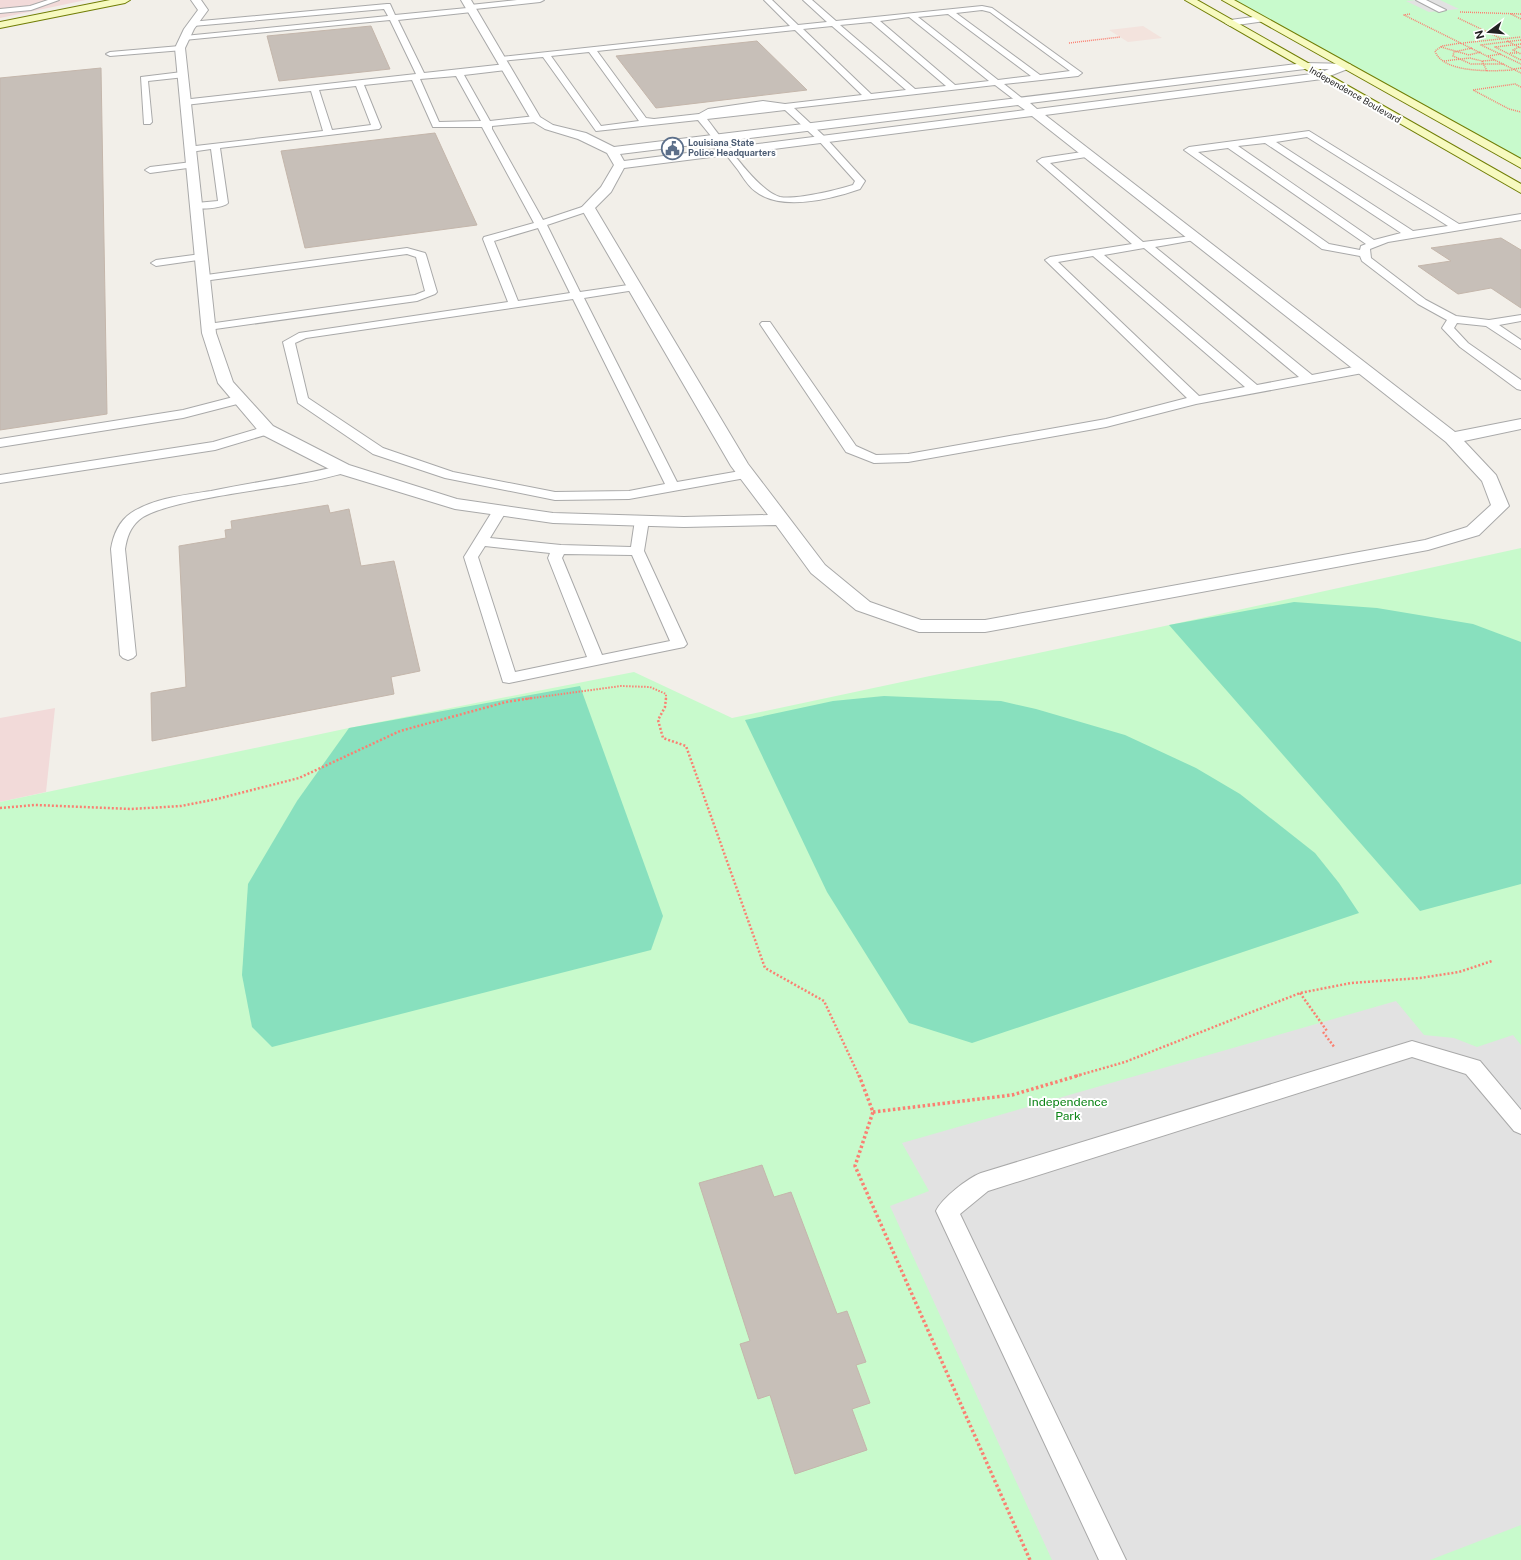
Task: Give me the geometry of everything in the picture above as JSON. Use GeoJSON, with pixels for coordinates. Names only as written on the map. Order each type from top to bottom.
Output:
{"type":"FeatureCollection","features":[{"type":"Feature","properties":{"kind":"main road"},"geometry":{"type":"LineString","coordinates":[[0,25],[125,0]]}},
{"type":"Feature","properties":{"kind":"main road","name":"Independence Boulevard"},"geometry":{"type":"LineString","coordinates":[[1190,0],[1521,189]]}},
{"type":"Feature","properties":{"kind":"main road","name":"Independence Boulevard"},"geometry":{"type":"LineString","coordinates":[[1227,0],[1521,164]]}},
{"type":"Feature","properties":{"kind":"street"},"geometry":{"type":"LineString","coordinates":[[196,0],[203,10],[192,24],[182,43],[182,75],[208,327],[226,383],[267,430],[343,469],[455,504],[553,518],[642,520],[782,520]]}},
{"type":"Feature","properties":{"kind":"street"},"geometry":{"type":"LineString","coordinates":[[469,6],[536,120],[549,127],[582,136],[612,151],[620,164]]}},
{"type":"Feature","properties":{"kind":"street"},"geometry":{"type":"LineString","coordinates":[[1230,23],[1261,19]]}},
{"type":"Feature","properties":{"kind":"street"},"geometry":{"type":"LineString","coordinates":[[612,151],[1305,66],[1346,66]]}},
{"type":"Feature","properties":{"kind":"street"},"geometry":{"type":"LineString","coordinates":[[620,164],[1322,76],[1346,66]]}},
{"type":"Feature","properties":{"kind":"street"},"geometry":{"type":"LineString","coordinates":[[620,164],[606,189],[588,208],[746,474],[818,569],[864,606],[919,626],[985,626],[1428,545],[1473,531],[1500,506],[1490,479],[1452,438],[1090,154],[1020,101]]}},
{"type":"Feature","properties":{"kind":"street"},"geometry":{"type":"LineString","coordinates":[[1452,438],[1521,424]]}},
{"type":"Feature","properties":{"kind":"lane"},"geometry":{"type":"LineString","coordinates":[[0,11],[31,8],[55,0]]}},
{"type":"Feature","properties":{"kind":"lane"},"geometry":{"type":"LineString","coordinates":[[110,54],[182,43],[393,18],[469,6],[540,0]]}},
{"type":"Feature","properties":{"kind":"lane"},"geometry":{"type":"LineString","coordinates":[[768,0],[869,97]]}},
{"type":"Feature","properties":{"kind":"lane"},"geometry":{"type":"LineString","coordinates":[[807,0],[913,92]]}},
{"type":"Feature","properties":{"kind":"lane"},"geometry":{"type":"LineString","coordinates":[[1420,0],[1442,10]]}},
{"type":"Feature","properties":{"kind":"lane"},"geometry":{"type":"LineString","coordinates":[[192,24],[386,3],[418,77],[436,125],[487,124],[536,120]]}},
{"type":"Feature","properties":{"kind":"lane"},"geometry":{"type":"LineString","coordinates":[[31,8],[44,16]]}},
{"type":"Feature","properties":{"kind":"lane"},"geometry":{"type":"LineString","coordinates":[[185,102],[459,73],[545,54],[982,8],[992,10],[1078,73],[787,107],[763,104],[741,106],[708,112],[701,117],[599,129],[545,54]]}},
{"type":"Feature","properties":{"kind":"lane"},"geometry":{"type":"LineString","coordinates":[[949,11],[1038,77]]}},
{"type":"Feature","properties":{"kind":"lane"},"geometry":{"type":"LineString","coordinates":[[912,15],[1020,101]]}},
{"type":"Feature","properties":{"kind":"lane"},"geometry":{"type":"LineString","coordinates":[[873,19],[953,87]]}},
{"type":"Feature","properties":{"kind":"lane"},"geometry":{"type":"LineString","coordinates":[[590,49],[643,120],[654,122]]}},
{"type":"Feature","properties":{"kind":"lane"},"geometry":{"type":"LineString","coordinates":[[459,73],[487,124],[487,129],[541,224],[578,295],[673,487]]}},
{"type":"Feature","properties":{"kind":"lane"},"geometry":{"type":"LineString","coordinates":[[147,122],[144,79],[182,75]]}},
{"type":"Feature","properties":{"kind":"lane"},"geometry":{"type":"LineString","coordinates":[[190,149],[376,128],[360,83]]}},
{"type":"Feature","properties":{"kind":"lane"},"geometry":{"type":"LineString","coordinates":[[314,88],[328,133]]}},
{"type":"Feature","properties":{"kind":"lane"},"geometry":{"type":"LineString","coordinates":[[701,117],[716,138],[757,188],[769,196],[783,200],[845,192],[857,187],[860,181],[822,139],[787,107]]}},
{"type":"Feature","properties":{"kind":"lane"},"geometry":{"type":"LineString","coordinates":[[1365,254],[1326,247],[1189,150],[1309,134],[1458,227]]}},
{"type":"Feature","properties":{"kind":"lane"},"geometry":{"type":"LineString","coordinates":[[1267,140],[1411,235]]}},
{"type":"Feature","properties":{"kind":"lane"},"geometry":{"type":"LineString","coordinates":[[1230,145],[1373,244]]}},
{"type":"Feature","properties":{"kind":"lane"},"geometry":{"type":"LineString","coordinates":[[196,206],[224,203],[216,146]]}},
{"type":"Feature","properties":{"kind":"lane"},"geometry":{"type":"LineString","coordinates":[[1090,154],[1042,161],[1143,246],[1309,379]]}},
{"type":"Feature","properties":{"kind":"lane"},"geometry":{"type":"LineString","coordinates":[[150,170],[192,165]]}},
{"type":"Feature","properties":{"kind":"lane"},"geometry":{"type":"LineString","coordinates":[[514,304],[488,239],[541,224],[588,208]]}},
{"type":"Feature","properties":{"kind":"lane"},"geometry":{"type":"LineString","coordinates":[[1521,217],[1384,239],[1365,248],[1366,260],[1422,302],[1453,319],[1489,323],[1521,318]]}},
{"type":"Feature","properties":{"kind":"lane"},"geometry":{"type":"LineString","coordinates":[[1196,237],[1050,260],[1196,400]]}},
{"type":"Feature","properties":{"kind":"lane"},"geometry":{"type":"LineString","coordinates":[[203,278],[407,251],[421,255],[431,292],[417,298],[208,327]]}},
{"type":"Feature","properties":{"kind":"lane"},"geometry":{"type":"LineString","coordinates":[[1096,253],[1254,389]]}},
{"type":"Feature","properties":{"kind":"lane"},"geometry":{"type":"LineString","coordinates":[[156,262],[201,257]]}},
{"type":"Feature","properties":{"kind":"lane"},"geometry":{"type":"LineString","coordinates":[[635,287],[303,335],[289,342],[302,400],[378,450],[450,475],[555,496],[629,495],[746,474]]}},
{"type":"Feature","properties":{"kind":"lane"},"geometry":{"type":"LineString","coordinates":[[1453,319],[1448,328],[1464,345],[1521,386]]}},
{"type":"Feature","properties":{"kind":"lane"},"geometry":{"type":"LineString","coordinates":[[1489,323],[1521,345]]}},
{"type":"Feature","properties":{"kind":"lane"},"geometry":{"type":"LineString","coordinates":[[766,324],[851,449],[874,459],[908,458],[1090,426],[1196,400],[1364,369]]}},
{"type":"Feature","properties":{"kind":"lane"},"geometry":{"type":"LineString","coordinates":[[0,443],[183,414],[241,400]]}},
{"type":"Feature","properties":{"kind":"lane"},"geometry":{"type":"LineString","coordinates":[[0,479],[215,446],[267,430]]}},
{"type":"Feature","properties":{"kind":"lane"},"geometry":{"type":"LineString","coordinates":[[128,655],[118,549],[121,533],[135,516],[158,506],[187,499],[302,479],[343,469]]}},
{"type":"Feature","properties":{"kind":"lane"},"geometry":{"type":"LineString","coordinates":[[500,510],[482,541],[471,556],[510,678],[679,644],[637,551],[642,520]]}},
{"type":"Feature","properties":{"kind":"lane"},"geometry":{"type":"LineString","coordinates":[[482,541],[603,552],[637,551]]}},
{"type":"Feature","properties":{"kind":"lane"},"geometry":{"type":"LineString","coordinates":[[559,549],[555,558],[596,660]]}},
{"type":"Feature","properties":{"kind":"lane"},"geometry":{"type":"LineString","coordinates":[[1113,1560],[947,1211],[981,1183],[1412,1050],[1473,1067],[1521,1125]]}},
{"type":"Feature","properties":{"kind":"path"},"geometry":{"type":"LineString","coordinates":[[1458,12],[1521,14]]}},
{"type":"Feature","properties":{"kind":"path"},"geometry":{"type":"LineString","coordinates":[[1509,13],[1521,19]]}},
{"type":"Feature","properties":{"kind":"path"},"geometry":{"type":"LineString","coordinates":[[1411,14],[1404,15],[1521,73]]}},
{"type":"Feature","properties":{"kind":"path"},"geometry":{"type":"LineString","coordinates":[[1454,16],[1521,48]]}},
{"type":"Feature","properties":{"kind":"path"},"geometry":{"type":"LineString","coordinates":[[1409,17],[1414,17]]}},
{"type":"Feature","properties":{"kind":"path"},"geometry":{"type":"LineString","coordinates":[[1043,47],[1120,37]]}},
{"type":"Feature","properties":{"kind":"path"},"geometry":{"type":"LineString","coordinates":[[1521,37],[1462,43],[1440,47],[1435,51],[1436,54],[1444,61],[1461,68],[1488,71],[1521,68]]}},
{"type":"Feature","properties":{"kind":"path"},"geometry":{"type":"LineString","coordinates":[[1521,40],[1481,44],[1521,64]]}},
{"type":"Feature","properties":{"kind":"path"},"geometry":{"type":"LineString","coordinates":[[1521,44],[1495,47],[1521,60]]}},
{"type":"Feature","properties":{"kind":"path"},"geometry":{"type":"LineString","coordinates":[[1440,47],[1469,54],[1481,52]]}},
{"type":"Feature","properties":{"kind":"path"},"geometry":{"type":"LineString","coordinates":[[1516,52],[1514,49],[1518,47]]}},
{"type":"Feature","properties":{"kind":"path"},"geometry":{"type":"LineString","coordinates":[[1472,48],[1456,51],[1452,54],[1458,60],[1470,64],[1484,66],[1504,64]]}},
{"type":"Feature","properties":{"kind":"path"},"geometry":{"type":"LineString","coordinates":[[1488,56],[1516,52],[1521,54]]}},
{"type":"Feature","properties":{"kind":"path"},"geometry":{"type":"LineString","coordinates":[[1469,54],[1468,57],[1470,58]]}},
{"type":"Feature","properties":{"kind":"path"},"geometry":{"type":"LineString","coordinates":[[1444,61],[1470,58],[1482,61],[1495,60]]}},
{"type":"Feature","properties":{"kind":"path"},"geometry":{"type":"LineString","coordinates":[[1482,61],[1488,71]]}},
{"type":"Feature","properties":{"kind":"path"},"geometry":{"type":"LineString","coordinates":[[1521,87],[1516,84],[1473,90],[1509,109],[1521,112]]}},
{"type":"Feature","properties":{"kind":"path"},"geometry":{"type":"LineString","coordinates":[[0,808],[35,805],[131,809],[180,806],[217,799],[299,778],[400,731],[506,702],[621,686],[650,687],[666,694],[665,706],[658,720],[663,738],[686,746],[765,968],[824,1001],[862,1082],[872,1112],[855,1166],[1030,1560]]}},
{"type":"Feature","properties":{"kind":"path"},"geometry":{"type":"LineString","coordinates":[[872,1112],[1012,1095],[1125,1062],[1300,993],[1351,983],[1420,978],[1459,972],[1492,961]]}},
{"type":"Feature","properties":{"kind":"path"},"geometry":{"type":"LineString","coordinates":[[1300,993],[1327,1031]]}},
{"type":"Feature","properties":{"kind":"shaded area"},"geometry":{"type":"Polygon","coordinates":[[[0,0],[86,0],[0,18],[0,0]]]}},
{"type":"Feature","properties":{"kind":"shaded area"},"geometry":{"type":"Polygon","coordinates":[[[1440,0],[1459,9],[1429,12],[1406,1],[1440,0]]]}},
{"type":"Feature","properties":{"kind":"shaded area"},"geometry":{"type":"Polygon","coordinates":[[[1143,26],[1162,38],[1128,42],[1109,30],[1143,26]]]}},
{"type":"Feature","properties":{"kind":"shaded area"},"geometry":{"type":"Polygon","coordinates":[[[55,708],[46,792],[0,802],[0,718],[55,708]]]}},
{"type":"Feature","properties":{"kind":"shaded area"},"geometry":{"type":"Polygon","coordinates":[[[1396,1001],[1424,1035],[1454,1038],[1477,1047],[1513,1035],[1521,1045],[1521,1525],[1430,1560],[1052,1560],[890,1206],[929,1191],[902,1143],[1396,1001]]]}},
{"type":"Feature","properties":{"kind":"green space"},"geometry":{"type":"Polygon","coordinates":[[[1229,0],[1521,0],[1521,160],[1229,0]]]}},
{"type":"Feature","properties":{"kind":"green space","name":"Independence Park"},"geometry":{"type":"Polygon","coordinates":[[[1521,548],[1521,1560],[0,1560],[0,802],[349,728],[634,672],[732,718],[1151,629],[1521,548]]]}},
{"type":"Feature","properties":{"kind":"green space"},"geometry":{"type":"Polygon","coordinates":[[[1294,602],[1377,608],[1473,624],[1521,642],[1521,884],[1420,911],[1169,625],[1294,602]]]}},
{"type":"Feature","properties":{"kind":"green space"},"geometry":{"type":"Polygon","coordinates":[[[580,686],[663,916],[651,950],[272,1047],[252,1027],[242,975],[248,884],[297,801],[349,728],[580,686]]]}},
{"type":"Feature","properties":{"kind":"green space"},"geometry":{"type":"Polygon","coordinates":[[[884,696],[1001,701],[1036,709],[1125,735],[1196,768],[1240,794],[1315,853],[1339,883],[1359,913],[972,1043],[909,1023],[827,892],[745,720],[833,701],[884,696]]]}},
{"type":"Feature","properties":{"kind":"building"},"geometry":{"type":"Polygon","coordinates":[[[371,26],[390,69],[279,81],[267,36],[371,26]]]}},
{"type":"Feature","properties":{"kind":"building"},"geometry":{"type":"Polygon","coordinates":[[[757,41],[807,90],[656,108],[616,56],[757,41]]]}},
{"type":"Feature","properties":{"kind":"building"},"geometry":{"type":"Polygon","coordinates":[[[101,68],[107,414],[0,430],[0,78],[101,68]]]}},
{"type":"Feature","properties":{"kind":"building"},"geometry":{"type":"Polygon","coordinates":[[[435,133],[477,225],[305,248],[281,151],[435,133]]]}},
{"type":"Feature","properties":{"kind":"building"},"geometry":{"type":"Polygon","coordinates":[[[1501,238],[1521,250],[1521,308],[1491,288],[1458,294],[1418,266],[1451,261],[1431,248],[1501,238]]]}},
{"type":"Feature","properties":{"kind":"building"},"geometry":{"type":"Polygon","coordinates":[[[328,505],[330,513],[349,509],[361,566],[394,561],[420,671],[391,677],[394,694],[152,741],[151,693],[186,687],[179,546],[226,538],[225,530],[232,529],[231,521],[328,505]]]}},
{"type":"Feature","properties":{"kind":"building"},"geometry":{"type":"Polygon","coordinates":[[[762,1165],[774,1197],[791,1192],[837,1314],[847,1311],[866,1362],[856,1365],[870,1403],[852,1409],[867,1450],[795,1474],[770,1395],[758,1399],[740,1344],[750,1341],[699,1183],[762,1165]]]}},
{"type":"Feature","properties":{"kind":"place","name":"Louisiana State Police Headquarters"},"geometry":{"type":"Point","coordinates":[672,148]}}]}
